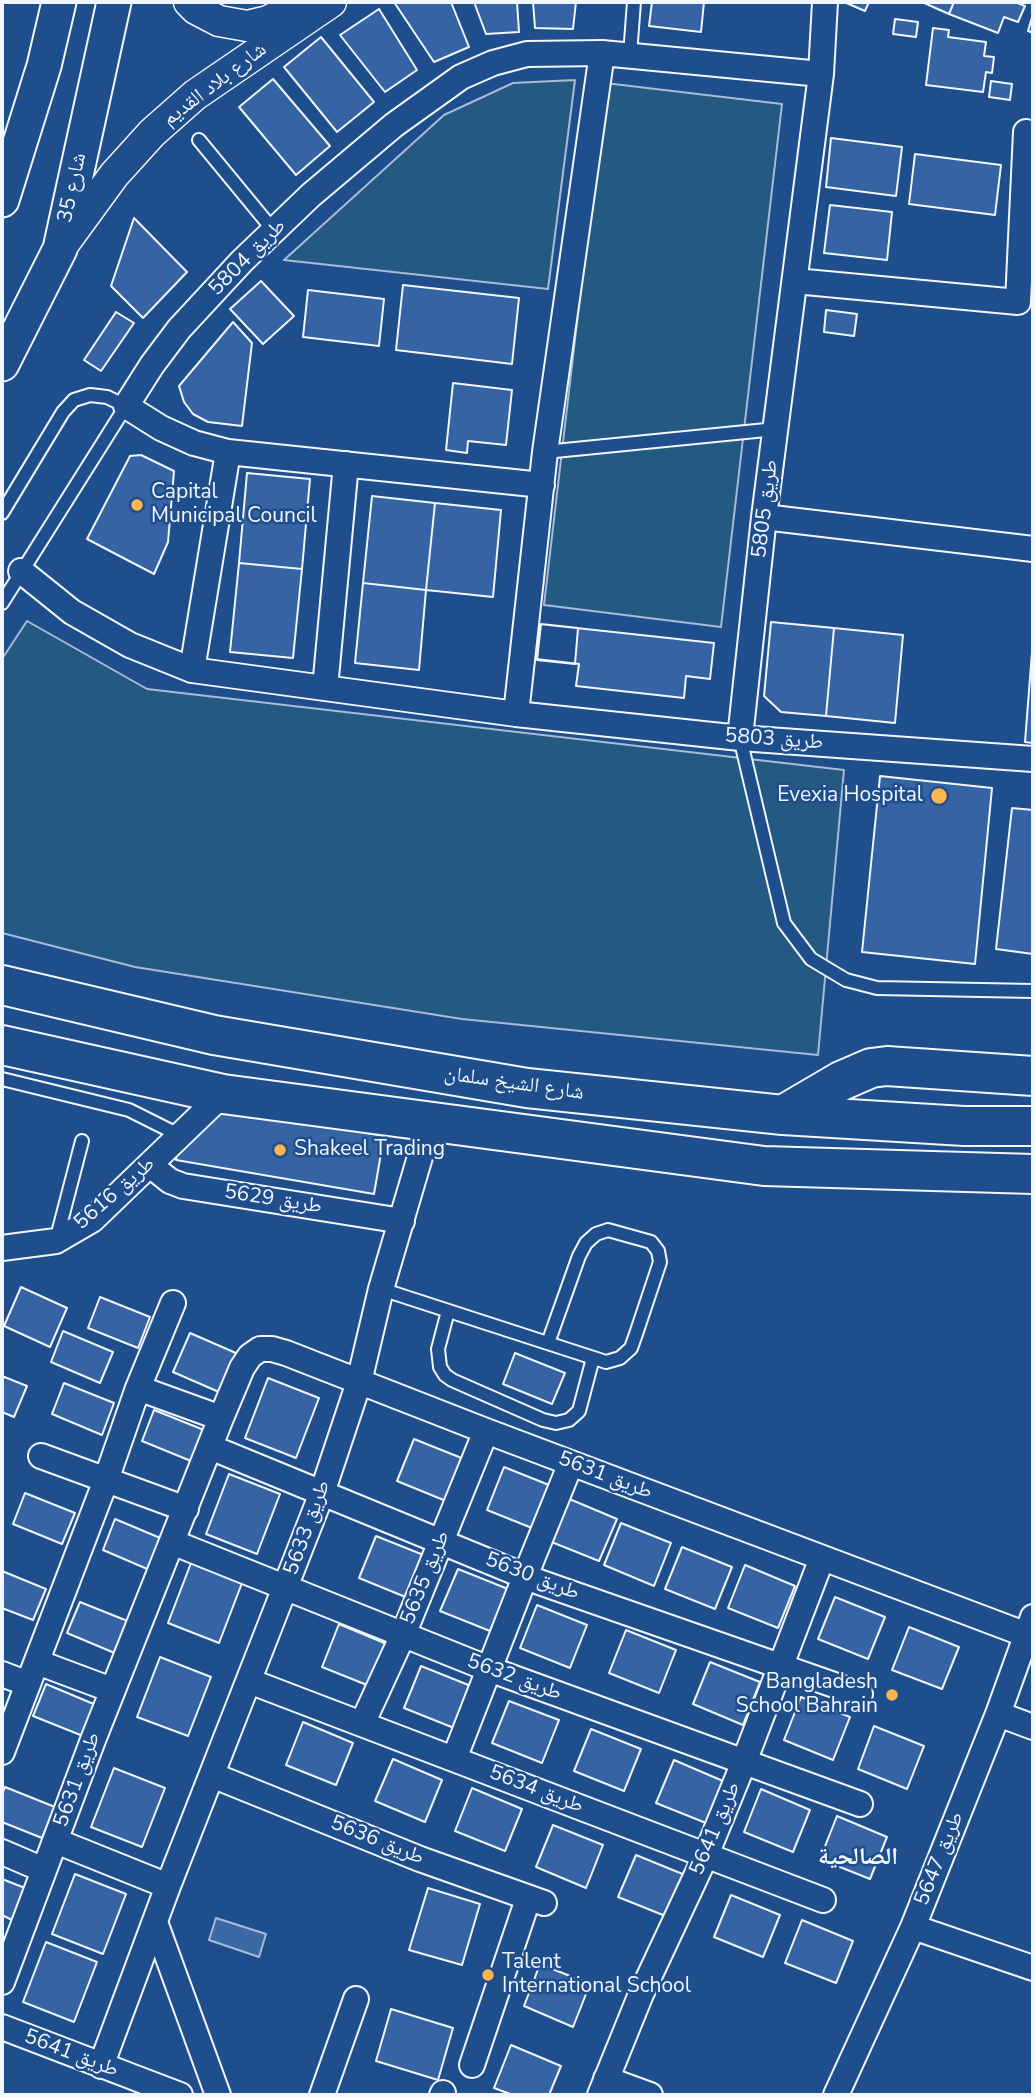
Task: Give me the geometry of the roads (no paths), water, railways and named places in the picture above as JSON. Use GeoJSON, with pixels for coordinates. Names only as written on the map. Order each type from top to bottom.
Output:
{"type":"FeatureCollection","features":[{"type":"Feature","properties":{"kind":"main road"},"geometry":{"type":"LineString","coordinates":[[2,200],[44,66],[59,2]]}},
{"type":"Feature","properties":{"kind":"main road","name":"شارع 35"},"geometry":{"type":"LineString","coordinates":[[2,364],[60,249],[114,2]]}},
{"type":"Feature","properties":{"kind":"main road","name":"شارع الشيخ سلمان"},"geometry":{"type":"LineString","coordinates":[[2,985],[214,1035],[527,1088],[783,1115],[964,1126],[1033,1126]]}},
{"type":"Feature","properties":{"kind":"main road"},"geometry":{"type":"LineString","coordinates":[[2,1045],[223,1094],[764,1166],[1033,1174]]}},
{"type":"Feature","properties":{"kind":"main road"},"geometry":{"type":"LineString","coordinates":[[783,1115],[855,1073],[879,1067],[1033,1076]]}},
{"type":"Feature","properties":{"kind":"street","name":"شارع بلاد القديم"},"geometry":{"type":"LineString","coordinates":[[189,2],[196,9],[219,21],[247,26],[268,21],[305,2]]}},
{"type":"Feature","properties":{"kind":"street","name":"شارع بلاد القديم"},"geometry":{"type":"LineString","coordinates":[[60,249],[114,174],[152,133],[195,95],[331,2]]}},
{"type":"Feature","properties":{"kind":"street","name":"طريق 5805"},"geometry":{"type":"LineString","coordinates":[[740,738],[764,517],[821,74],[825,2]]}},
{"type":"Feature","properties":{"kind":"street","name":"طريق 5804"},"geometry":{"type":"LineString","coordinates":[[126,406],[179,329],[242,261],[312,195],[394,125],[461,77],[493,63],[527,54],[602,53],[821,74]]}},
{"type":"Feature","properties":{"kind":"street"},"geometry":{"type":"LineString","coordinates":[[516,713],[545,452],[602,53]]}},
{"type":"Feature","properties":{"kind":"street"},"geometry":{"type":"LineString","coordinates":[[795,281],[1018,302],[1026,132]]}},
{"type":"Feature","properties":{"kind":"street"},"geometry":{"type":"LineString","coordinates":[[126,406],[161,428],[194,443],[228,452],[542,485]]}},
{"type":"Feature","properties":{"kind":"street"},"geometry":{"type":"LineString","coordinates":[[192,670],[228,452]]}},
{"type":"Feature","properties":{"kind":"street"},"geometry":{"type":"LineString","coordinates":[[325,688],[346,464]]}},
{"type":"Feature","properties":{"kind":"street"},"geometry":{"type":"LineString","coordinates":[[764,517],[1033,549]]}},
{"type":"Feature","properties":{"kind":"street","name":"طريق 5803"},"geometry":{"type":"LineString","coordinates":[[21,571],[72,612],[130,645],[192,670],[516,713],[740,738],[1033,759]]}},
{"type":"Feature","properties":{"kind":"street","name":"طريق 5616"},"geometry":{"type":"LineString","coordinates":[[2,1248],[56,1241],[92,1220],[223,1094]]}},
{"type":"Feature","properties":{"kind":"street","name":"طريق 5633"},"geometry":{"type":"LineString","coordinates":[[101,2066],[168,1886],[322,1493],[359,1382],[381,1289],[430,1123]]}},
{"type":"Feature","properties":{"kind":"street","name":"طريق 5629"},"geometry":{"type":"LineString","coordinates":[[150,1165],[170,1181],[183,1186],[402,1220]]}},
{"type":"Feature","properties":{"kind":"street"},"geometry":{"type":"LineString","coordinates":[[2,1752],[106,1480],[138,1388],[173,1303]]}},
{"type":"Feature","properties":{"kind":"street","name":"طريق 5631"},"geometry":{"type":"LineString","coordinates":[[2,1982],[112,1690],[221,1418],[242,1368],[250,1356],[260,1349],[286,1353],[822,1558],[1030,1626]]}},
{"type":"Feature","properties":{"kind":"street"},"geometry":{"type":"LineString","coordinates":[[138,1388],[221,1418]]}},
{"type":"Feature","properties":{"kind":"street","name":"طريق 5635"},"geometry":{"type":"LineString","coordinates":[[362,1724],[403,1635],[486,1431]]}},
{"type":"Feature","properties":{"kind":"street","name":"طريق 5630"},"geometry":{"type":"LineString","coordinates":[[210,1447],[526,1576],[860,1694]]}},
{"type":"Feature","properties":{"kind":"street"},"geometry":{"type":"LineString","coordinates":[[41,1456],[186,1509]]}},
{"type":"Feature","properties":{"kind":"street"},"geometry":{"type":"LineString","coordinates":[[454,1759],[572,1463]]}},
{"type":"Feature","properties":{"kind":"street","name":"طريق 5632"},"geometry":{"type":"LineString","coordinates":[[172,1542],[489,1669],[860,1804]]}},
{"type":"Feature","properties":{"kind":"street","name":"طريق 5641"},"geometry":{"type":"LineString","coordinates":[[603,2087],[641,1994],[706,1855],[822,1558]]}},
{"type":"Feature","properties":{"kind":"street","name":"طريق 5647"},"geometry":{"type":"LineString","coordinates":[[836,2095],[913,1927],[1030,1626]]}},
{"type":"Feature","properties":{"kind":"street"},"geometry":{"type":"LineString","coordinates":[[2,1674],[33,1673],[112,1690]]}},
{"type":"Feature","properties":{"kind":"street","name":"طريق 5634"},"geometry":{"type":"LineString","coordinates":[[248,1681],[823,1900]]}},
{"type":"Feature","properties":{"kind":"street"},"geometry":{"type":"LineString","coordinates":[[998,1714],[1033,1727]]}},
{"type":"Feature","properties":{"kind":"street","name":"طريق 5636"},"geometry":{"type":"LineString","coordinates":[[212,1775],[536,1901],[472,2065]]}},
{"type":"Feature","properties":{"kind":"street"},"geometry":{"type":"LineString","coordinates":[[55,1840],[168,1886]]}},
{"type":"Feature","properties":{"kind":"street"},"geometry":{"type":"LineString","coordinates":[[2,1852],[44,1870]]}},
{"type":"Feature","properties":{"kind":"street"},"geometry":{"type":"LineString","coordinates":[[155,1922],[218,2095]]}},
{"type":"Feature","properties":{"kind":"street"},"geometry":{"type":"LineString","coordinates":[[913,1927],[1033,1968]]}},
{"type":"Feature","properties":{"kind":"street"},"geometry":{"type":"LineString","coordinates":[[322,2095],[356,1999]]}},
{"type":"Feature","properties":{"kind":"street","name":"طريق 5641"},"geometry":{"type":"LineString","coordinates":[[2,2027],[180,2095]]}},
{"type":"Feature","properties":{"kind":"street"},"geometry":{"type":"LineString","coordinates":[[603,2087],[650,2095]]}},
{"type":"Feature","properties":{"kind":"lane"},"geometry":{"type":"LineString","coordinates":[[631,55],[634,2]]}},
{"type":"Feature","properties":{"kind":"lane"},"geometry":{"type":"LineString","coordinates":[[199,140],[274,231]]}},
{"type":"Feature","properties":{"kind":"lane"},"geometry":{"type":"LineString","coordinates":[[2,513],[63,412],[74,400],[90,395],[107,397],[126,406]]}},
{"type":"Feature","properties":{"kind":"lane","name":"طريق 5804"},"geometry":{"type":"LineString","coordinates":[[2,603],[126,406]]}},
{"type":"Feature","properties":{"kind":"lane"},"geometry":{"type":"LineString","coordinates":[[545,452],[776,429]]}},
{"type":"Feature","properties":{"kind":"lane"},"geometry":{"type":"LineString","coordinates":[[740,738],[784,923],[811,959],[846,981],[877,988],[1033,991]]}},
{"type":"Feature","properties":{"kind":"lane"},"geometry":{"type":"LineString","coordinates":[[2,1079],[129,1110],[181,1136]]}},
{"type":"Feature","properties":{"kind":"lane"},"geometry":{"type":"LineString","coordinates":[[56,1241],[82,1141]]}},
{"type":"Feature","properties":{"kind":"lane"},"geometry":{"type":"LineString","coordinates":[[381,1289],[606,1362],[620,1358],[631,1348],[660,1262],[658,1251],[651,1242],[608,1230],[596,1234],[586,1243],[548,1343]]}},
{"type":"Feature","properties":{"kind":"lane"},"geometry":{"type":"LineString","coordinates":[[448,1311],[438,1349],[440,1367],[445,1374],[452,1380],[543,1420],[556,1423],[569,1420],[579,1411],[593,1358]]}},
{"type":"Feature","properties":{"kind":"place","name":"Capital Municipal Council"},"geometry":{"type":"Point","coordinates":[137,505]}},
{"type":"Feature","properties":{"kind":"place","name":"Evexia Hospital"},"geometry":{"type":"Point","coordinates":[939,796]}},
{"type":"Feature","properties":{"kind":"place","name":"Shakeel Trading"},"geometry":{"type":"Point","coordinates":[280,1150]}},
{"type":"Feature","properties":{"kind":"place","name":"Bangladesh School Bahrain"},"geometry":{"type":"Point","coordinates":[892,1695]}},
{"type":"Feature","properties":{"kind":"place","name":"Talent International School"},"geometry":{"type":"Point","coordinates":[488,1975]}},
{"type":"Feature","properties":{"kind":"district","name":"الصالحية"},"geometry":{"type":"Point","coordinates":[858,1858]}}]}
